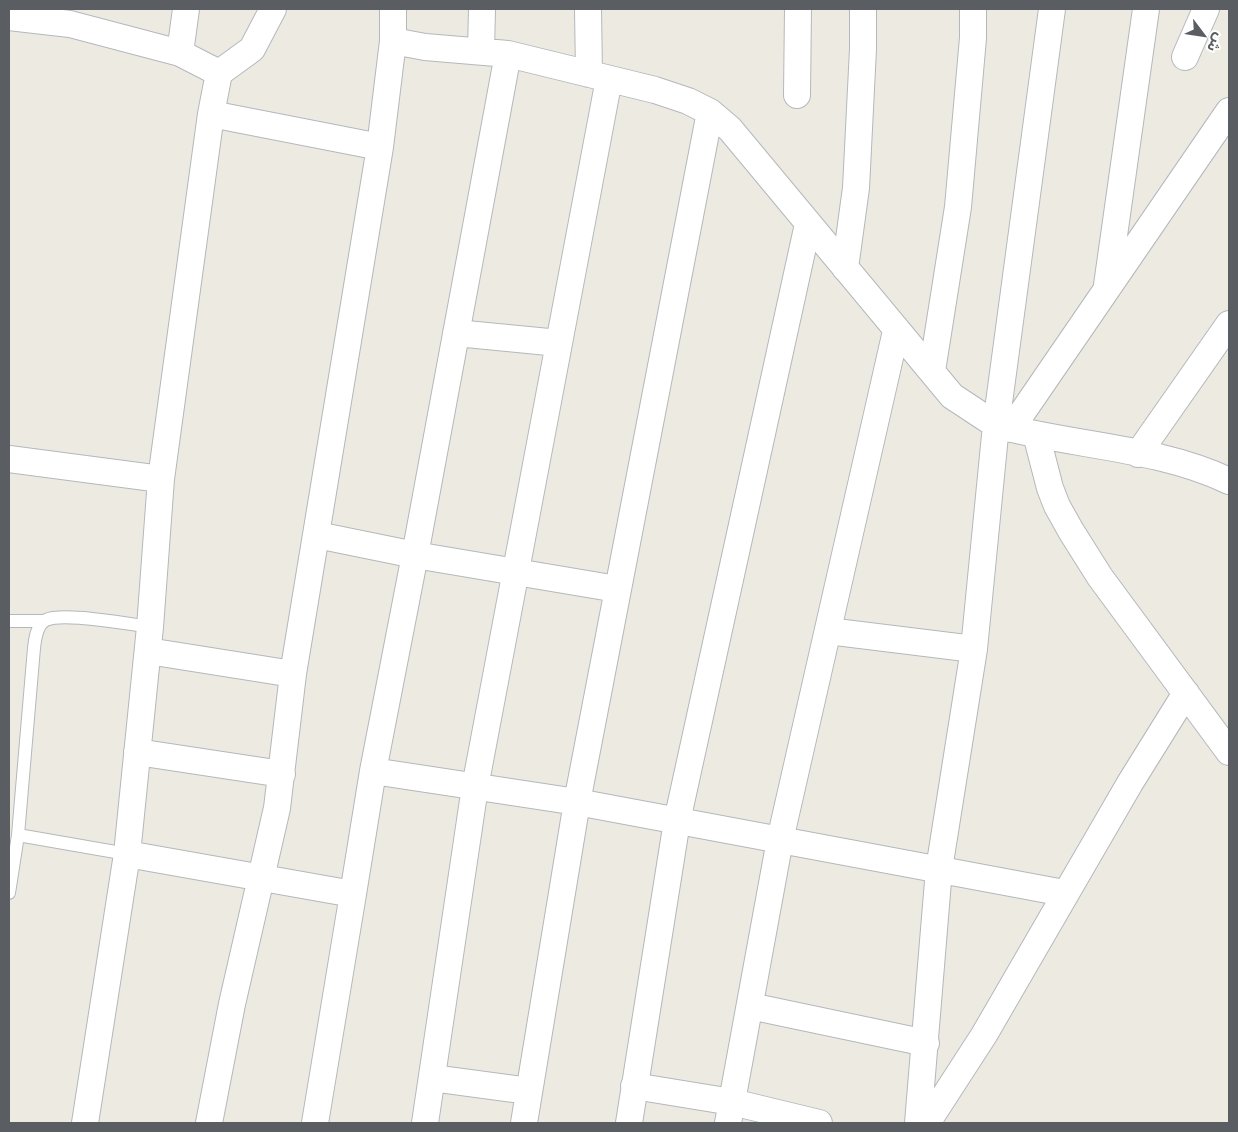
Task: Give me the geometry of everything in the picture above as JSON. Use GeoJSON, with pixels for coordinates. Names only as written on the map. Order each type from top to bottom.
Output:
{"type":"FeatureCollection","features":[{"type":"Feature","properties":{"kind":"street"},"geometry":{"type":"LineString","coordinates":[[180,53],[186,9]]}},
{"type":"Feature","properties":{"kind":"street"},"geometry":{"type":"LineString","coordinates":[[86,1123],[127,854],[149,639],[161,479],[211,114],[219,72],[252,49],[273,9]]}},
{"type":"Feature","properties":{"kind":"street"},"geometry":{"type":"LineString","coordinates":[[209,1123],[232,1004],[277,808],[293,674],[380,147],[393,40],[393,9]]}},
{"type":"Feature","properties":{"kind":"street"},"geometry":{"type":"LineString","coordinates":[[481,51],[482,9]]}},
{"type":"Feature","properties":{"kind":"street"},"geometry":{"type":"LineString","coordinates":[[425,1123],[475,787],[559,343],[599,76],[588,9]]}},
{"type":"Feature","properties":{"kind":"street"},"geometry":{"type":"LineString","coordinates":[[797,95],[798,9]]}},
{"type":"Feature","properties":{"kind":"street"},"geometry":{"type":"LineString","coordinates":[[845,268],[856,188],[863,50],[863,9]]}},
{"type":"Feature","properties":{"kind":"street"},"geometry":{"type":"LineString","coordinates":[[932,371],[958,207],[973,38],[973,9]]}},
{"type":"Feature","properties":{"kind":"street"},"geometry":{"type":"LineString","coordinates":[[918,1123],[939,869],[974,649],[1004,427],[1052,9]]}},
{"type":"Feature","properties":{"kind":"street"},"geometry":{"type":"LineString","coordinates":[[1106,291],[1146,9]]}},
{"type":"Feature","properties":{"kind":"street"},"geometry":{"type":"LineString","coordinates":[[1185,56],[1206,9]]}},
{"type":"Feature","properties":{"kind":"street"},"geometry":{"type":"LineString","coordinates":[[9,17],[71,17],[180,53],[219,72]]}},
{"type":"Feature","properties":{"kind":"street"},"geometry":{"type":"LineString","coordinates":[[393,40],[425,47],[508,54],[655,90],[688,101],[710,112],[730,129],[896,331],[952,396],[1004,427],[1167,459],[1229,480]]}},
{"type":"Feature","properties":{"kind":"street"},"geometry":{"type":"LineString","coordinates":[[315,1123],[372,770],[415,555],[508,54]]}},
{"type":"Feature","properties":{"kind":"street"},"geometry":{"type":"LineString","coordinates":[[1004,427],[1106,291],[1229,111]]}},
{"type":"Feature","properties":{"kind":"street"},"geometry":{"type":"LineString","coordinates":[[524,1123],[577,802],[710,112]]}},
{"type":"Feature","properties":{"kind":"street"},"geometry":{"type":"LineString","coordinates":[[211,114],[380,147]]}},
{"type":"Feature","properties":{"kind":"street"},"geometry":{"type":"LineString","coordinates":[[628,1123],[678,821],[808,224]]}},
{"type":"Feature","properties":{"kind":"street"},"geometry":{"type":"LineString","coordinates":[[1138,454],[1229,324]]}},
{"type":"Feature","properties":{"kind":"street"},"geometry":{"type":"LineString","coordinates":[[730,1112],[780,840],[896,331]]}},
{"type":"Feature","properties":{"kind":"street"},"geometry":{"type":"LineString","coordinates":[[456,333],[559,343]]}},
{"type":"Feature","properties":{"kind":"street"},"geometry":{"type":"LineString","coordinates":[[1036,434],[1050,488],[1057,506],[1071,531],[1100,577],[1229,752]]}},
{"type":"Feature","properties":{"kind":"street"},"geometry":{"type":"LineString","coordinates":[[9,459],[161,479]]}},
{"type":"Feature","properties":{"kind":"street"},"geometry":{"type":"LineString","coordinates":[[317,535],[415,555],[617,589]]}},
{"type":"Feature","properties":{"kind":"street"},"geometry":{"type":"LineString","coordinates":[[828,631],[974,649]]}},
{"type":"Feature","properties":{"kind":"street"},"geometry":{"type":"LineString","coordinates":[[149,639],[293,674]]}},
{"type":"Feature","properties":{"kind":"street"},"geometry":{"type":"LineString","coordinates":[[927,1123],[984,1035],[1064,893],[1186,693]]}},
{"type":"Feature","properties":{"kind":"street"},"geometry":{"type":"LineString","coordinates":[[136,752],[282,774]]}},
{"type":"Feature","properties":{"kind":"street"},"geometry":{"type":"LineString","coordinates":[[372,770],[577,802],[1064,893]]}},
{"type":"Feature","properties":{"kind":"street"},"geometry":{"type":"LineString","coordinates":[[127,854],[353,894]]}},
{"type":"Feature","properties":{"kind":"street"},"geometry":{"type":"LineString","coordinates":[[750,1006],[926,1043]]}},
{"type":"Feature","properties":{"kind":"street"},"geometry":{"type":"LineString","coordinates":[[432,1078],[529,1091]]}},
{"type":"Feature","properties":{"kind":"street"},"geometry":{"type":"LineString","coordinates":[[634,1086],[730,1112],[819,1123]]}},
{"type":"Feature","properties":{"kind":"lane"},"geometry":{"type":"LineString","coordinates":[[9,621],[44,621],[59,618],[94,619],[149,639]]}},
{"type":"Feature","properties":{"kind":"lane"},"geometry":{"type":"LineString","coordinates":[[9,893],[18,835],[35,639],[44,621]]}},
{"type":"Feature","properties":{"kind":"lane"},"geometry":{"type":"LineString","coordinates":[[18,835],[127,854]]}}]}
